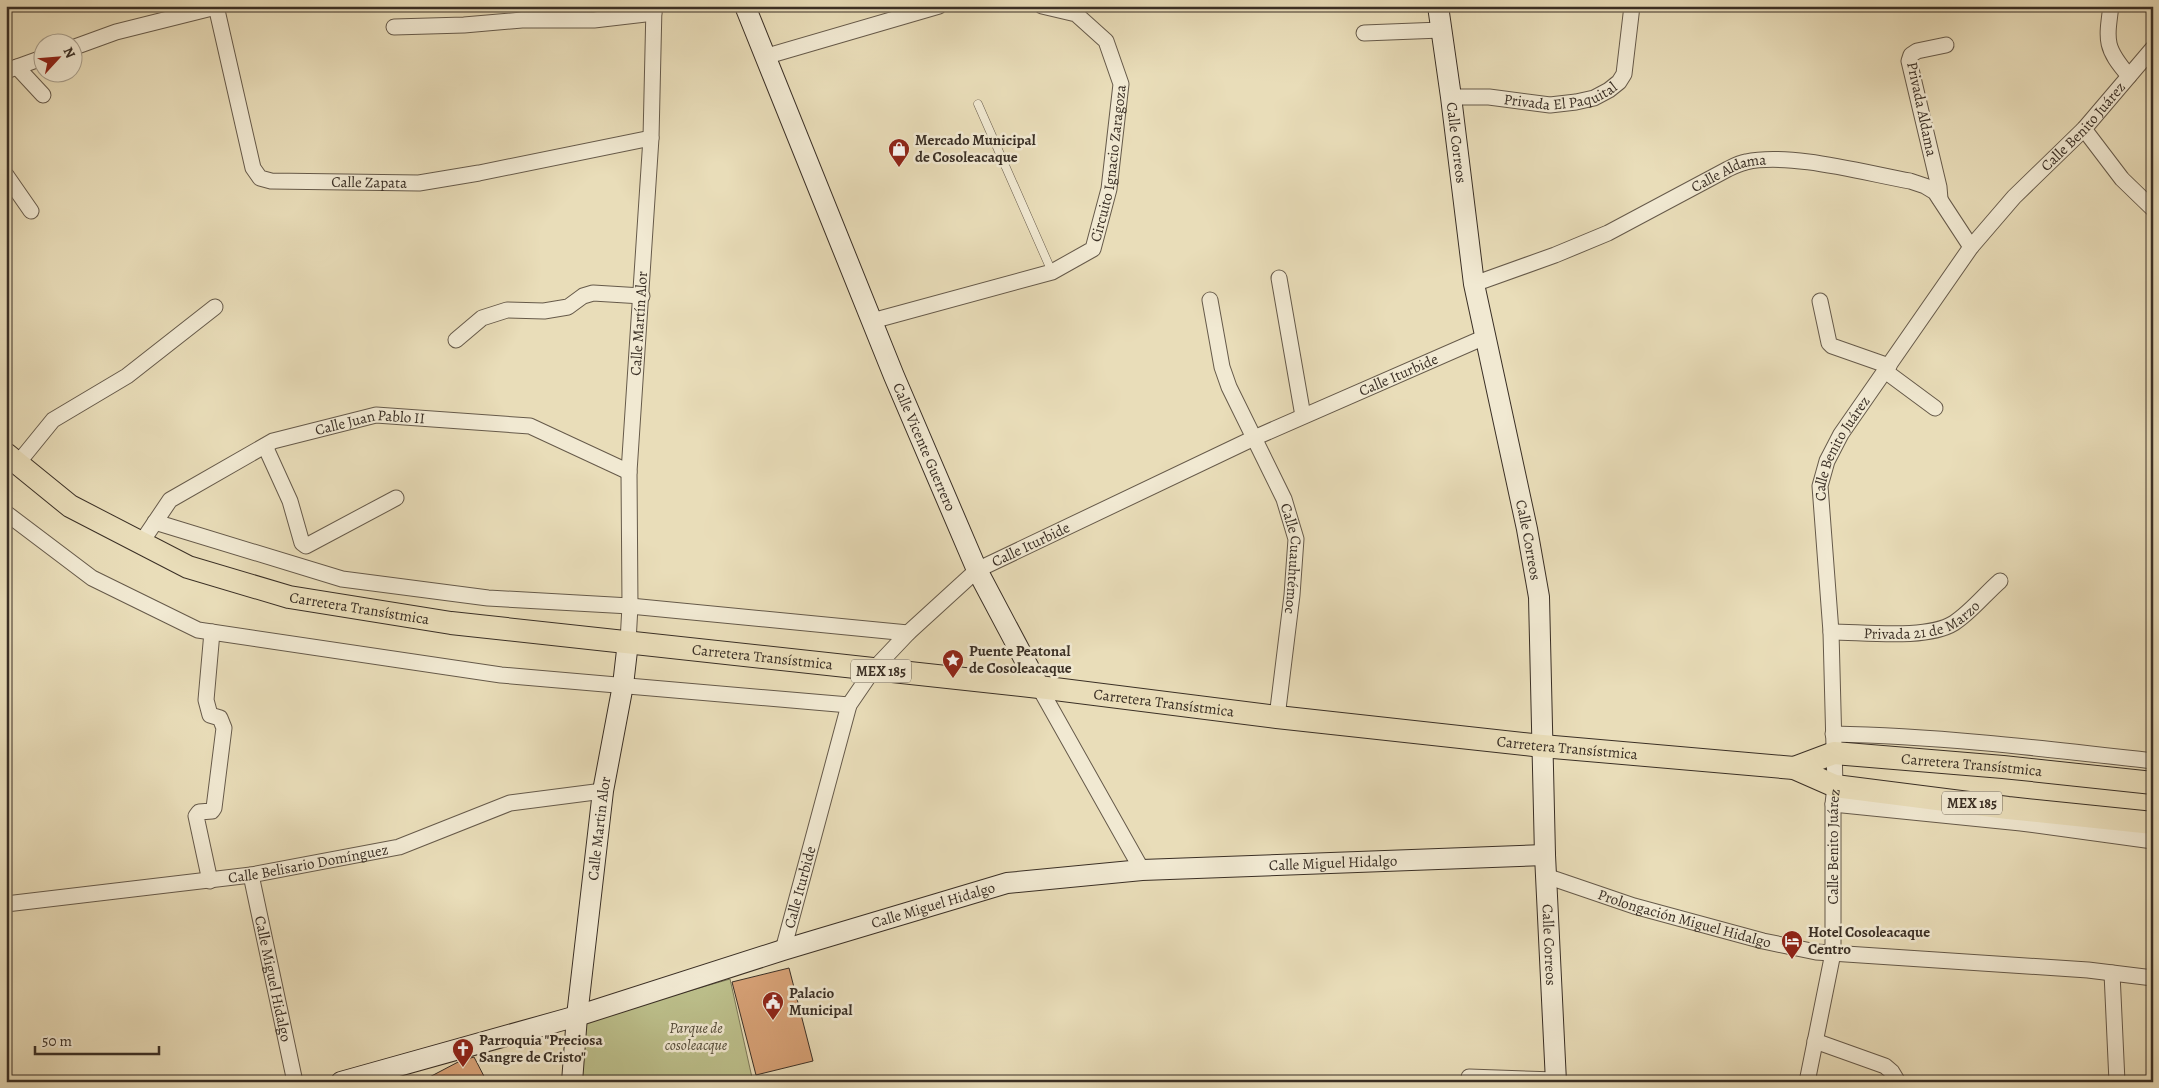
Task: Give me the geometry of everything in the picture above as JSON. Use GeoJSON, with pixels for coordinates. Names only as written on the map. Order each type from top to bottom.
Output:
{"type":"FeatureCollection","features":[{"type":"Feature","properties":{"kind":"main road","name":"Calle Vicente Guerrero"},"geometry":{"type":"LineString","coordinates":[[745,6],[872,321],[978,570],[1039,687]]}},
{"type":"Feature","properties":{"kind":"main road","name":"Calle Correos"},"geometry":{"type":"LineString","coordinates":[[1438,6],[1474,284],[1527,530],[1539,597],[1545,855],[1556,1081]]}},
{"type":"Feature","properties":{"kind":"main road","name":"Carretera Transístmica"},"geometry":{"type":"LineString","coordinates":[[12,458],[70,506],[188,567],[289,597],[451,623],[1039,687],[1276,717],[1542,746],[1794,768],[1834,795],[2008,808],[2153,823]]}},
{"type":"Feature","properties":{"kind":"main road","name":"Calle Martin Alor"},"geometry":{"type":"LineString","coordinates":[[572,1082],[577,1016],[603,791],[623,686],[628,642]]}},
{"type":"Feature","properties":{"kind":"main road","name":"Carretera Transístmica"},"geometry":{"type":"LineString","coordinates":[[1794,768],[1834,744],[2003,767],[2153,783]]}},
{"type":"Feature","properties":{"kind":"main road","name":"Calle Miguel Hidalgo"},"geometry":{"type":"LineString","coordinates":[[341,1082],[577,1016],[783,950],[1007,883],[1142,870],[1545,855]]}},
{"type":"Feature","properties":{"kind":"street"},"geometry":{"type":"LineString","coordinates":[[764,57],[939,6]]}},
{"type":"Feature","properties":{"kind":"street","name":"Circuito Ignacio Zaragoza"},"geometry":{"type":"LineString","coordinates":[[872,321],[1052,272],[1093,249],[1109,189],[1121,84],[1106,41],[1076,14],[1042,6]]}},
{"type":"Feature","properties":{"kind":"street","name":"Privada El Paquital"},"geometry":{"type":"LineString","coordinates":[[1451,97],[1489,96],[1550,105],[1594,98],[1619,82],[1624,74],[1632,6]]}},
{"type":"Feature","properties":{"kind":"street"},"geometry":{"type":"LineString","coordinates":[[2111,6],[2107,34],[2112,56],[2129,76]]}},
{"type":"Feature","properties":{"kind":"street"},"geometry":{"type":"LineString","coordinates":[[82,44],[116,32],[216,7]]}},
{"type":"Feature","properties":{"kind":"street","name":"Calle Zapata"},"geometry":{"type":"LineString","coordinates":[[216,7],[254,168],[260,178],[271,181],[419,183],[479,174],[651,138]]}},
{"type":"Feature","properties":{"kind":"street"},"geometry":{"type":"LineString","coordinates":[[394,27],[464,25],[522,20],[594,20],[654,10]]}},
{"type":"Feature","properties":{"kind":"street","name":"Calle Martín Alor"},"geometry":{"type":"LineString","coordinates":[[628,642],[630,606],[628,472],[642,296],[651,138],[654,10]]}},
{"type":"Feature","properties":{"kind":"street"},"geometry":{"type":"LineString","coordinates":[[1364,33],[1441,30]]}},
{"type":"Feature","properties":{"kind":"street","name":"Privada Aldama"},"geometry":{"type":"LineString","coordinates":[[1940,199],[1939,187],[1909,61],[1911,55],[1917,51],[1946,45]]}},
{"type":"Feature","properties":{"kind":"street","name":"Calle Benito Juárez"},"geometry":{"type":"LineString","coordinates":[[1807,1082],[1833,953],[1834,744],[1831,632],[1820,486],[1827,461],[1842,434],[1971,247],[2014,197],[2084,129],[2153,48]]}},
{"type":"Feature","properties":{"kind":"street"},"geometry":{"type":"LineString","coordinates":[[12,69],[32,62]]}},
{"type":"Feature","properties":{"kind":"street"},"geometry":{"type":"LineString","coordinates":[[12,69],[44,95]]}},
{"type":"Feature","properties":{"kind":"street"},"geometry":{"type":"LineString","coordinates":[[2084,129],[2122,179],[2153,209]]}},
{"type":"Feature","properties":{"kind":"street","name":"Calle Aldama"},"geometry":{"type":"LineString","coordinates":[[1474,284],[1555,255],[1608,233],[1728,169],[1746,162],[1763,160],[1811,163],[1910,181],[1924,186],[1935,192],[1971,247]]}},
{"type":"Feature","properties":{"kind":"street"},"geometry":{"type":"LineString","coordinates":[[6,175],[31,211]]}},
{"type":"Feature","properties":{"kind":"street"},"geometry":{"type":"LineString","coordinates":[[1279,278],[1303,416]]}},
{"type":"Feature","properties":{"kind":"street"},"geometry":{"type":"LineString","coordinates":[[456,340],[482,318],[507,310],[544,311],[568,308],[583,296],[593,293],[642,296]]}},
{"type":"Feature","properties":{"kind":"street","name":"Calle Cuauhtémoc"},"geometry":{"type":"LineString","coordinates":[[1210,300],[1222,367],[1229,387],[1284,499],[1296,540],[1292,594],[1276,717]]}},
{"type":"Feature","properties":{"kind":"street"},"geometry":{"type":"LineString","coordinates":[[1820,301],[1829,343],[1832,346],[1887,369],[1935,408]]}},
{"type":"Feature","properties":{"kind":"street"},"geometry":{"type":"LineString","coordinates":[[12,458],[53,420],[127,376],[215,307]]}},
{"type":"Feature","properties":{"kind":"street","name":"Calle Iturbide"},"geometry":{"type":"LineString","coordinates":[[783,950],[849,705],[873,670],[908,633],[978,570],[1254,438],[1485,337]]}},
{"type":"Feature","properties":{"kind":"street","name":"Calle Juan Pablo II"},"geometry":{"type":"LineString","coordinates":[[141,543],[170,500],[274,441],[376,415],[530,426],[628,472]]}},
{"type":"Feature","properties":{"kind":"street"},"geometry":{"type":"LineString","coordinates":[[265,446],[290,501],[302,543],[306,546],[396,498]]}},
{"type":"Feature","properties":{"kind":"street"},"geometry":{"type":"LineString","coordinates":[[6,513],[92,578],[198,630],[501,675],[849,705]]}},
{"type":"Feature","properties":{"kind":"street"},"geometry":{"type":"LineString","coordinates":[[155,522],[342,579],[488,598],[630,606],[908,633]]}},
{"type":"Feature","properties":{"kind":"street","name":"Privada 21 de Marzo"},"geometry":{"type":"LineString","coordinates":[[1831,632],[1916,633],[1941,629],[1954,622],[2000,581]]}},
{"type":"Feature","properties":{"kind":"street"},"geometry":{"type":"LineString","coordinates":[[210,881],[196,816],[199,812],[212,811],[214,808],[224,728],[220,718],[210,715],[206,700],[212,632]]}},
{"type":"Feature","properties":{"kind":"street","name":"Calle Vicente Guerrero"},"geometry":{"type":"LineString","coordinates":[[1039,687],[1142,870]]}},
{"type":"Feature","properties":{"kind":"street"},"geometry":{"type":"LineString","coordinates":[[1834,744],[1890,736],[2153,761]]}},
{"type":"Feature","properties":{"kind":"street","name":"Calle Belisario Domínguez"},"geometry":{"type":"LineString","coordinates":[[6,904],[251,876],[399,847],[510,803],[603,791]]}},
{"type":"Feature","properties":{"kind":"street"},"geometry":{"type":"LineString","coordinates":[[1834,795],[2021,824],[2153,841]]}},
{"type":"Feature","properties":{"kind":"street","name":"Calle Miguel Hidalgo"},"geometry":{"type":"LineString","coordinates":[[251,876],[295,1082]]}},
{"type":"Feature","properties":{"kind":"street","name":"Prolongación Miguel Hidalgo"},"geometry":{"type":"LineString","coordinates":[[1546,876],[1634,906],[1705,926],[1816,952],[2112,973],[2153,978]]}},
{"type":"Feature","properties":{"kind":"street"},"geometry":{"type":"LineString","coordinates":[[2112,973],[2117,1082]]}},
{"type":"Feature","properties":{"kind":"street"},"geometry":{"type":"LineString","coordinates":[[1815,1041],[1885,1066],[1892,1072],[1898,1082]]}},
{"type":"Feature","properties":{"kind":"street"},"geometry":{"type":"LineString","coordinates":[[1469,1077],[1556,1081]]}},
{"type":"Feature","properties":{"kind":"lane"},"geometry":{"type":"LineString","coordinates":[[978,104],[1052,272]]}},
{"type":"Feature","properties":{"kind":"green space","name":"Parque de cosoleacque"},"geometry":{"type":"Polygon","coordinates":[[[730,979],[753,1082],[582,1082],[579,1023],[730,979]]]}},
{"type":"Feature","properties":{"kind":"building","name":"Palacio Municipal"},"geometry":{"type":"Polygon","coordinates":[[[789,968],[813,1061],[756,1075],[732,982],[789,968]]]}},
{"type":"Feature","properties":{"kind":"building","name":"Parroquia \"Preciosa Sangre de Cristo\""},"geometry":{"type":"Polygon","coordinates":[[[474,1057],[487,1082],[420,1082],[460,1061],[474,1057]]]}},
{"type":"Feature","properties":{"kind":"place","name":"Mercado Municipal de Cosoleacaque"},"geometry":{"type":"Point","coordinates":[899,168]}},
{"type":"Feature","properties":{"kind":"place","name":"Puente Peatonal de Cosoleacaque"},"geometry":{"type":"Point","coordinates":[953,679]}},
{"type":"Feature","properties":{"kind":"place","name":"Hotel Cosoleacaque Centro"},"geometry":{"type":"Point","coordinates":[1792,960]}},
{"type":"Feature","properties":{"kind":"place","name":"Palacio Municipal"},"geometry":{"type":"Point","coordinates":[773,1021]}},
{"type":"Feature","properties":{"kind":"place","name":"Parroquia \"Preciosa Sangre de Cristo\""},"geometry":{"type":"Point","coordinates":[463,1068]}}]}
